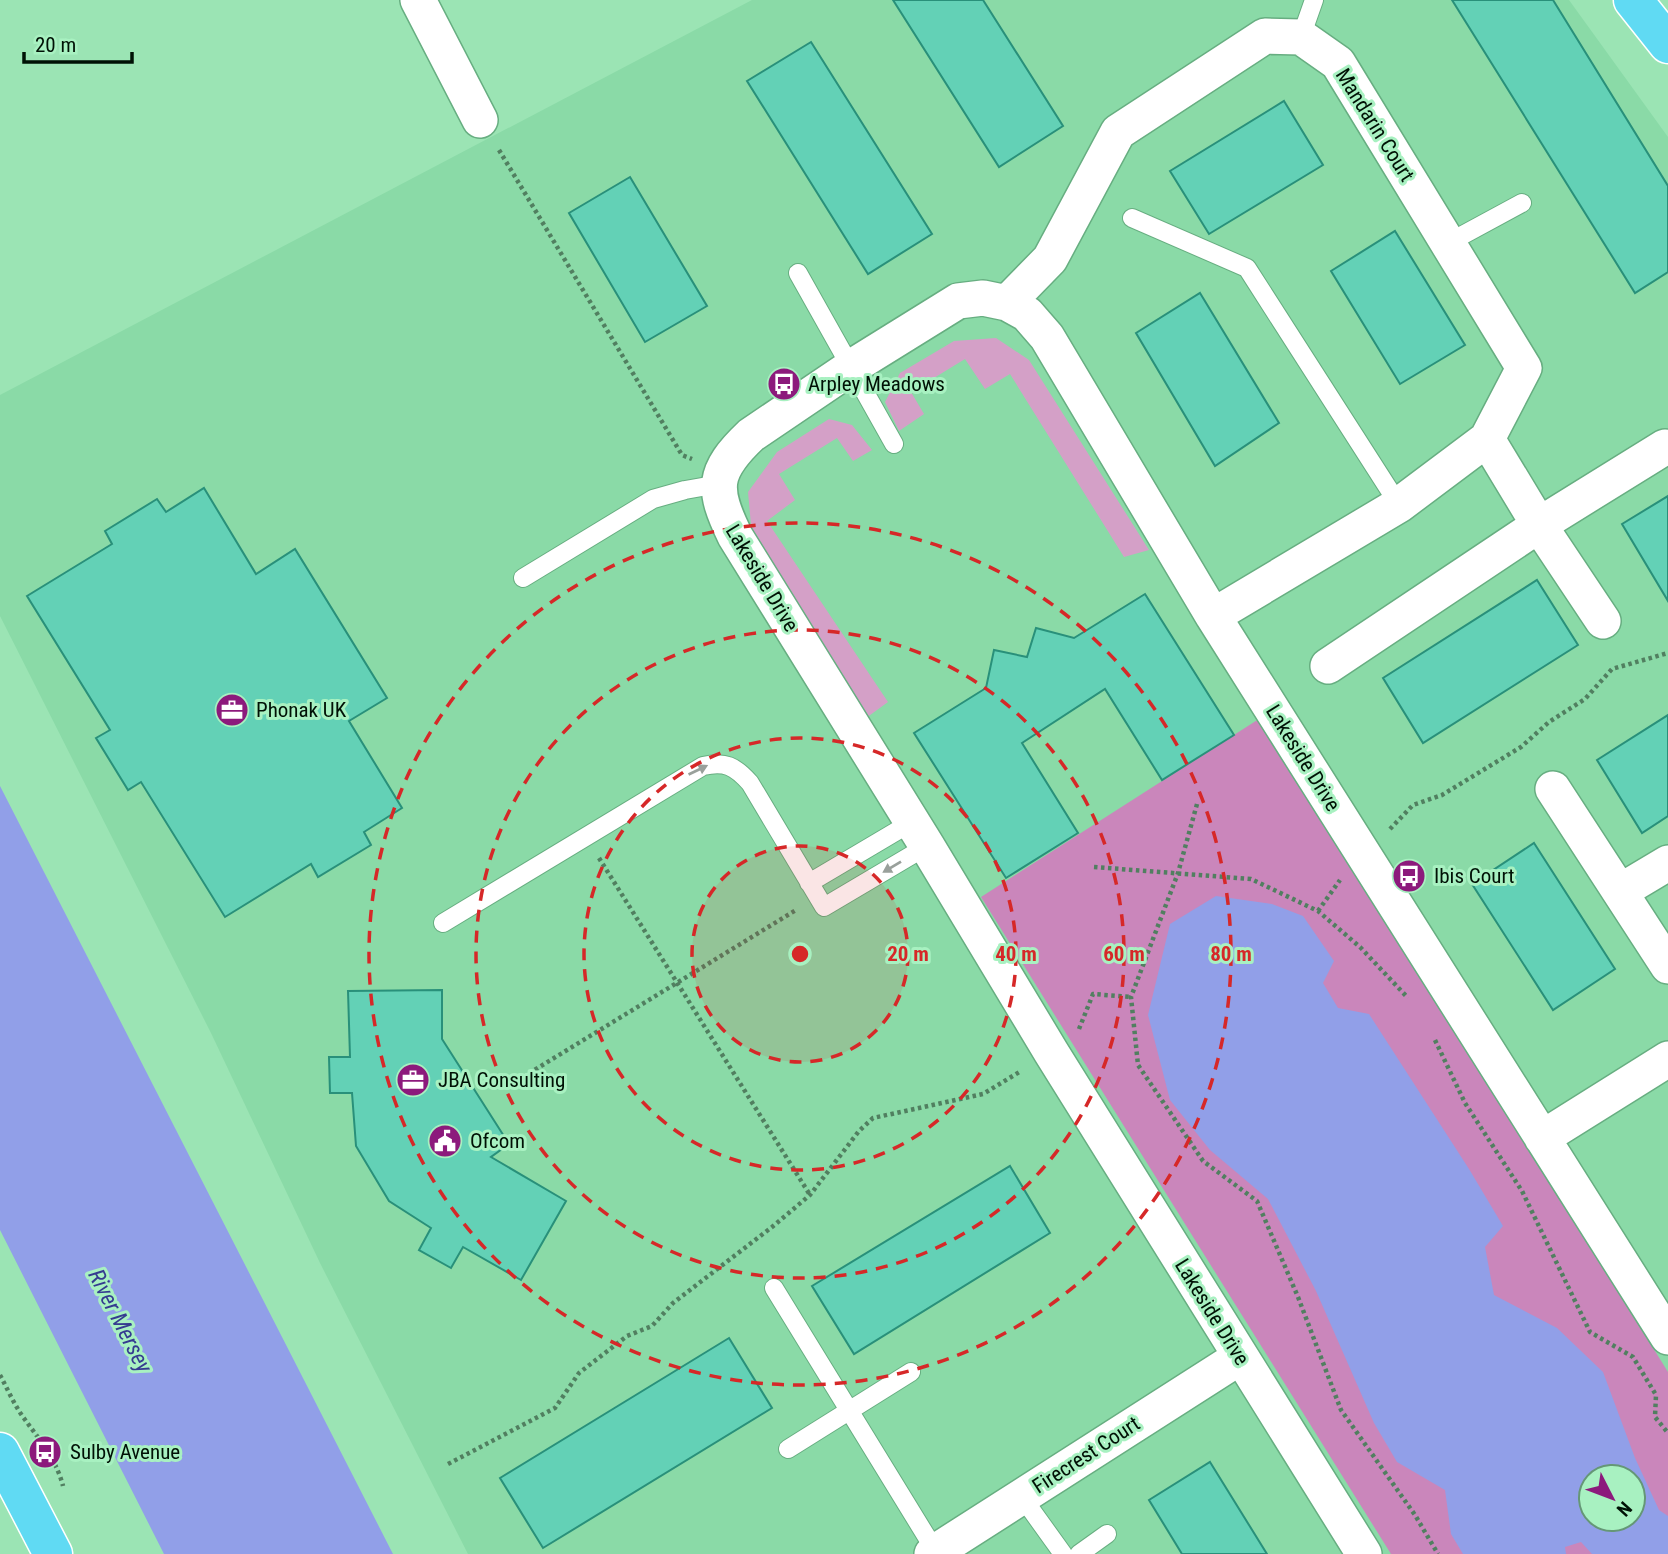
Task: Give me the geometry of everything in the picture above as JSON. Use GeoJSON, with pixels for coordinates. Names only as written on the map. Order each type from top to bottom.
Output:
{"type":"FeatureCollection","features":[{"type":"Feature","properties":{"kind":"highway"},"geometry":{"type":"LineString","coordinates":[[1633,0],[1668,44]]}},
{"type":"Feature","properties":{"kind":"highway"},"geometry":{"type":"LineString","coordinates":[[0,1452],[10,1498],[53,1554]]}},
{"type":"Feature","properties":{"kind":"street"},"geometry":{"type":"LineString","coordinates":[[418,0],[480,120]]}},
{"type":"Feature","properties":{"kind":"street"},"geometry":{"type":"LineString","coordinates":[[1007,303],[1050,259],[1118,132],[1265,36],[1301,37]]}},
{"type":"Feature","properties":{"kind":"street","name":"Mandarin Court"},"geometry":{"type":"LineString","coordinates":[[1213,616],[1399,505],[1487,439],[1524,368],[1338,64],[1301,37]]}},
{"type":"Feature","properties":{"kind":"street","name":"Lakeside Drive"},"geometry":{"type":"LineString","coordinates":[[1364,1554],[1051,1052],[920,834],[735,536],[726,517],[720,479],[724,466],[736,449],[751,435],[850,368],[958,301],[983,298],[1007,303],[1027,314],[1047,337],[1213,616],[1668,1337]]}},
{"type":"Feature","properties":{"kind":"street"},"geometry":{"type":"LineString","coordinates":[[1487,439],[1539,525],[1603,621]]}},
{"type":"Feature","properties":{"kind":"street"},"geometry":{"type":"LineString","coordinates":[[1328,666],[1539,525],[1665,447]]}},
{"type":"Feature","properties":{"kind":"street"},"geometry":{"type":"LineString","coordinates":[[1553,789],[1668,966]]}},
{"type":"Feature","properties":{"kind":"street"},"geometry":{"type":"LineString","coordinates":[[1621,891],[1668,863]]}},
{"type":"Feature","properties":{"kind":"street"},"geometry":{"type":"LineString","coordinates":[[1542,1138],[1668,1059]]}},
{"type":"Feature","properties":{"kind":"street","name":"Firecrest Court"},"geometry":{"type":"LineString","coordinates":[[934,1553],[1240,1357]]}},
{"type":"Feature","properties":{"kind":"lane"},"geometry":{"type":"LineString","coordinates":[[1301,37],[1314,0]]}},
{"type":"Feature","properties":{"kind":"lane"},"geometry":{"type":"LineString","coordinates":[[1448,243],[1522,203]]}},
{"type":"Feature","properties":{"kind":"lane"},"geometry":{"type":"LineString","coordinates":[[1132,218],[1247,268],[1399,505]]}},
{"type":"Feature","properties":{"kind":"lane"},"geometry":{"type":"LineString","coordinates":[[798,273],[894,444]]}},
{"type":"Feature","properties":{"kind":"lane"},"geometry":{"type":"LineString","coordinates":[[523,578],[653,499],[720,479]]}},
{"type":"Feature","properties":{"kind":"lane"},"geometry":{"type":"LineString","coordinates":[[443,923],[703,766],[716,763],[740,772],[750,783],[817,896]]}},
{"type":"Feature","properties":{"kind":"lane"},"geometry":{"type":"LineString","coordinates":[[817,896],[920,834]]}},
{"type":"Feature","properties":{"kind":"lane"},"geometry":{"type":"LineString","coordinates":[[817,896],[920,834]]}},
{"type":"Feature","properties":{"kind":"lane"},"geometry":{"type":"LineString","coordinates":[[774,1288],[934,1553]]}},
{"type":"Feature","properties":{"kind":"lane"},"geometry":{"type":"LineString","coordinates":[[788,1449],[911,1372]]}},
{"type":"Feature","properties":{"kind":"lane"},"geometry":{"type":"LineString","coordinates":[[1022,1497],[1063,1554]]}},
{"type":"Feature","properties":{"kind":"lane"},"geometry":{"type":"LineString","coordinates":[[1079,1554],[1107,1534]]}},
{"type":"Feature","properties":{"kind":"path"},"geometry":{"type":"LineString","coordinates":[[480,120],[682,455],[720,479]]}},
{"type":"Feature","properties":{"kind":"path"},"geometry":{"type":"LineString","coordinates":[[1318,911],[1338,881],[1413,805],[1442,795],[1521,747],[1549,722],[1585,699],[1612,669],[1668,653]]}},
{"type":"Feature","properties":{"kind":"path"},"geometry":{"type":"LineString","coordinates":[[1197,804],[1178,873],[1131,997],[1138,1065],[1203,1161],[1257,1201],[1298,1297],[1340,1410],[1415,1515],[1438,1554]]}},
{"type":"Feature","properties":{"kind":"path"},"geometry":{"type":"LineString","coordinates":[[586,836],[810,1195]]}},
{"type":"Feature","properties":{"kind":"path"},"geometry":{"type":"LineString","coordinates":[[1094,867],[1251,879],[1318,911],[1360,947],[1413,1002]]}},
{"type":"Feature","properties":{"kind":"path"},"geometry":{"type":"LineString","coordinates":[[505,1088],[817,896]]}},
{"type":"Feature","properties":{"kind":"path"},"geometry":{"type":"LineString","coordinates":[[448,1464],[555,1408],[579,1373],[626,1336],[652,1326],[673,1303],[810,1195],[859,1131],[873,1118],[983,1094],[1051,1052],[1080,1027],[1093,994],[1131,997]]}},
{"type":"Feature","properties":{"kind":"path"},"geometry":{"type":"LineString","coordinates":[[1433,1034],[1465,1103],[1522,1191],[1590,1332],[1633,1357],[1656,1395],[1655,1417],[1668,1433]]}},
{"type":"Feature","properties":{"kind":"shaded area"},"geometry":{"type":"Polygon","coordinates":[[[752,0],[1569,0],[1668,137],[1668,1554],[468,1554],[320,1263],[211,1033],[0,616],[0,395],[752,0]]]}},
{"type":"Feature","properties":{"kind":"shaded area"},"geometry":{"type":"Polygon","coordinates":[[[996,338],[1029,360],[1149,550],[1124,557],[1010,374],[985,389],[965,359],[911,392],[924,414],[899,431],[885,402],[900,373],[954,341],[996,338]]]}},
{"type":"Feature","properties":{"kind":"shaded area"},"geometry":{"type":"Polygon","coordinates":[[[829,419],[852,425],[872,450],[853,461],[837,438],[779,474],[795,500],[767,521],[888,702],[866,718],[752,536],[748,492],[777,452],[829,419]]]}},
{"type":"Feature","properties":{"kind":"shaded area"},"geometry":{"type":"Polygon","coordinates":[[[1262,717],[1668,1372],[1668,1554],[1391,1554],[981,897],[1262,717]]]}},
{"type":"Feature","properties":{"kind":"water","name":"River Mersey"},"geometry":{"type":"Polygon","coordinates":[[[0,786],[393,1554],[164,1554],[0,1230],[0,786]]]}},
{"type":"Feature","properties":{"kind":"water"},"geometry":{"type":"Polygon","coordinates":[[[1216,896],[1272,904],[1303,916],[1334,961],[1323,983],[1338,1008],[1369,1014],[1503,1226],[1485,1247],[1494,1295],[1557,1328],[1603,1372],[1637,1463],[1577,1463],[1577,1533],[1647,1533],[1647,1484],[1659,1510],[1668,1516],[1668,1554],[1592,1554],[1581,1542],[1565,1547],[1566,1554],[1463,1554],[1451,1534],[1445,1490],[1397,1462],[1374,1423],[1316,1291],[1268,1199],[1210,1150],[1170,1100],[1148,1015],[1170,924],[1216,896]]]}},
{"type":"Feature","properties":{"kind":"building"},"geometry":{"type":"Polygon","coordinates":[[[893,0],[983,0],[1063,126],[999,167],[893,0]]]}},
{"type":"Feature","properties":{"kind":"building"},"geometry":{"type":"Polygon","coordinates":[[[1452,0],[1553,0],[1668,186],[1668,272],[1635,293],[1452,0]]]}},
{"type":"Feature","properties":{"kind":"building"},"geometry":{"type":"Polygon","coordinates":[[[811,42],[932,234],[868,274],[747,81],[811,42]]]}},
{"type":"Feature","properties":{"kind":"building"},"geometry":{"type":"Polygon","coordinates":[[[1284,101],[1323,165],[1209,234],[1170,171],[1284,101]]]}},
{"type":"Feature","properties":{"kind":"building"},"geometry":{"type":"Polygon","coordinates":[[[630,177],[707,306],[645,342],[569,213],[630,177]]]}},
{"type":"Feature","properties":{"kind":"building"},"geometry":{"type":"Polygon","coordinates":[[[1395,231],[1465,345],[1400,384],[1331,271],[1395,231]]]}},
{"type":"Feature","properties":{"kind":"building"},"geometry":{"type":"Polygon","coordinates":[[[1200,293],[1279,423],[1215,466],[1136,333],[1200,293]]]}},
{"type":"Feature","properties":{"kind":"building","name":"Phonak UK"},"geometry":{"type":"Polygon","coordinates":[[[204,488],[256,574],[295,549],[387,698],[349,721],[402,808],[364,832],[371,845],[318,877],[311,864],[225,917],[141,782],[128,790],[96,738],[110,730],[27,596],[112,544],[105,531],[157,499],[166,512],[204,488]]]}},
{"type":"Feature","properties":{"kind":"building"},"geometry":{"type":"Polygon","coordinates":[[[1668,496],[1668,601],[1622,524],[1668,496]]]}},
{"type":"Feature","properties":{"kind":"building"},"geometry":{"type":"Polygon","coordinates":[[[1537,580],[1578,645],[1423,743],[1383,678],[1537,580]]]}},
{"type":"Feature","properties":{"kind":"building"},"geometry":{"type":"Polygon","coordinates":[[[1145,594],[1234,735],[1162,780],[1105,689],[1022,743],[1078,833],[1006,878],[914,733],[986,688],[994,650],[1027,657],[1036,628],[1074,638],[1145,594]]]}},
{"type":"Feature","properties":{"kind":"building"},"geometry":{"type":"Polygon","coordinates":[[[1668,715],[1668,816],[1642,833],[1597,760],[1668,715]]]}},
{"type":"Feature","properties":{"kind":"building"},"geometry":{"type":"Polygon","coordinates":[[[1534,843],[1615,969],[1553,1010],[1472,884],[1534,843]]]}},
{"type":"Feature","properties":{"kind":"building"},"geometry":{"type":"Polygon","coordinates":[[[442,990],[442,1039],[509,1144],[491,1157],[566,1201],[521,1280],[463,1247],[451,1268],[419,1250],[431,1228],[389,1201],[356,1146],[352,1093],[330,1093],[329,1057],[350,1057],[348,991],[442,990]]]}},
{"type":"Feature","properties":{"kind":"building"},"geometry":{"type":"Polygon","coordinates":[[[1010,1166],[1050,1233],[854,1354],[812,1286],[1010,1166]]]}},
{"type":"Feature","properties":{"kind":"building"},"geometry":{"type":"Polygon","coordinates":[[[729,1338],[772,1408],[543,1548],[500,1478],[729,1338]]]}},
{"type":"Feature","properties":{"kind":"building"},"geometry":{"type":"Polygon","coordinates":[[[1210,1462],[1267,1554],[1182,1554],[1149,1500],[1210,1462]]]}},
{"type":"Feature","properties":{"kind":"place","name":"Arpley Meadows"},"geometry":{"type":"Point","coordinates":[784,384]}},
{"type":"Feature","properties":{"kind":"place","name":"Phonak UK"},"geometry":{"type":"Point","coordinates":[232,710]}},
{"type":"Feature","properties":{"kind":"place","name":"Ibis Court"},"geometry":{"type":"Point","coordinates":[1409,876]}},
{"type":"Feature","properties":{"kind":"place","name":"JBA Consulting"},"geometry":{"type":"Point","coordinates":[413,1080]}},
{"type":"Feature","properties":{"kind":"place","name":"Ofcom"},"geometry":{"type":"Point","coordinates":[445,1141]}},
{"type":"Feature","properties":{"kind":"place","name":"Sulby Avenue"},"geometry":{"type":"Point","coordinates":[45,1452]}}]}
